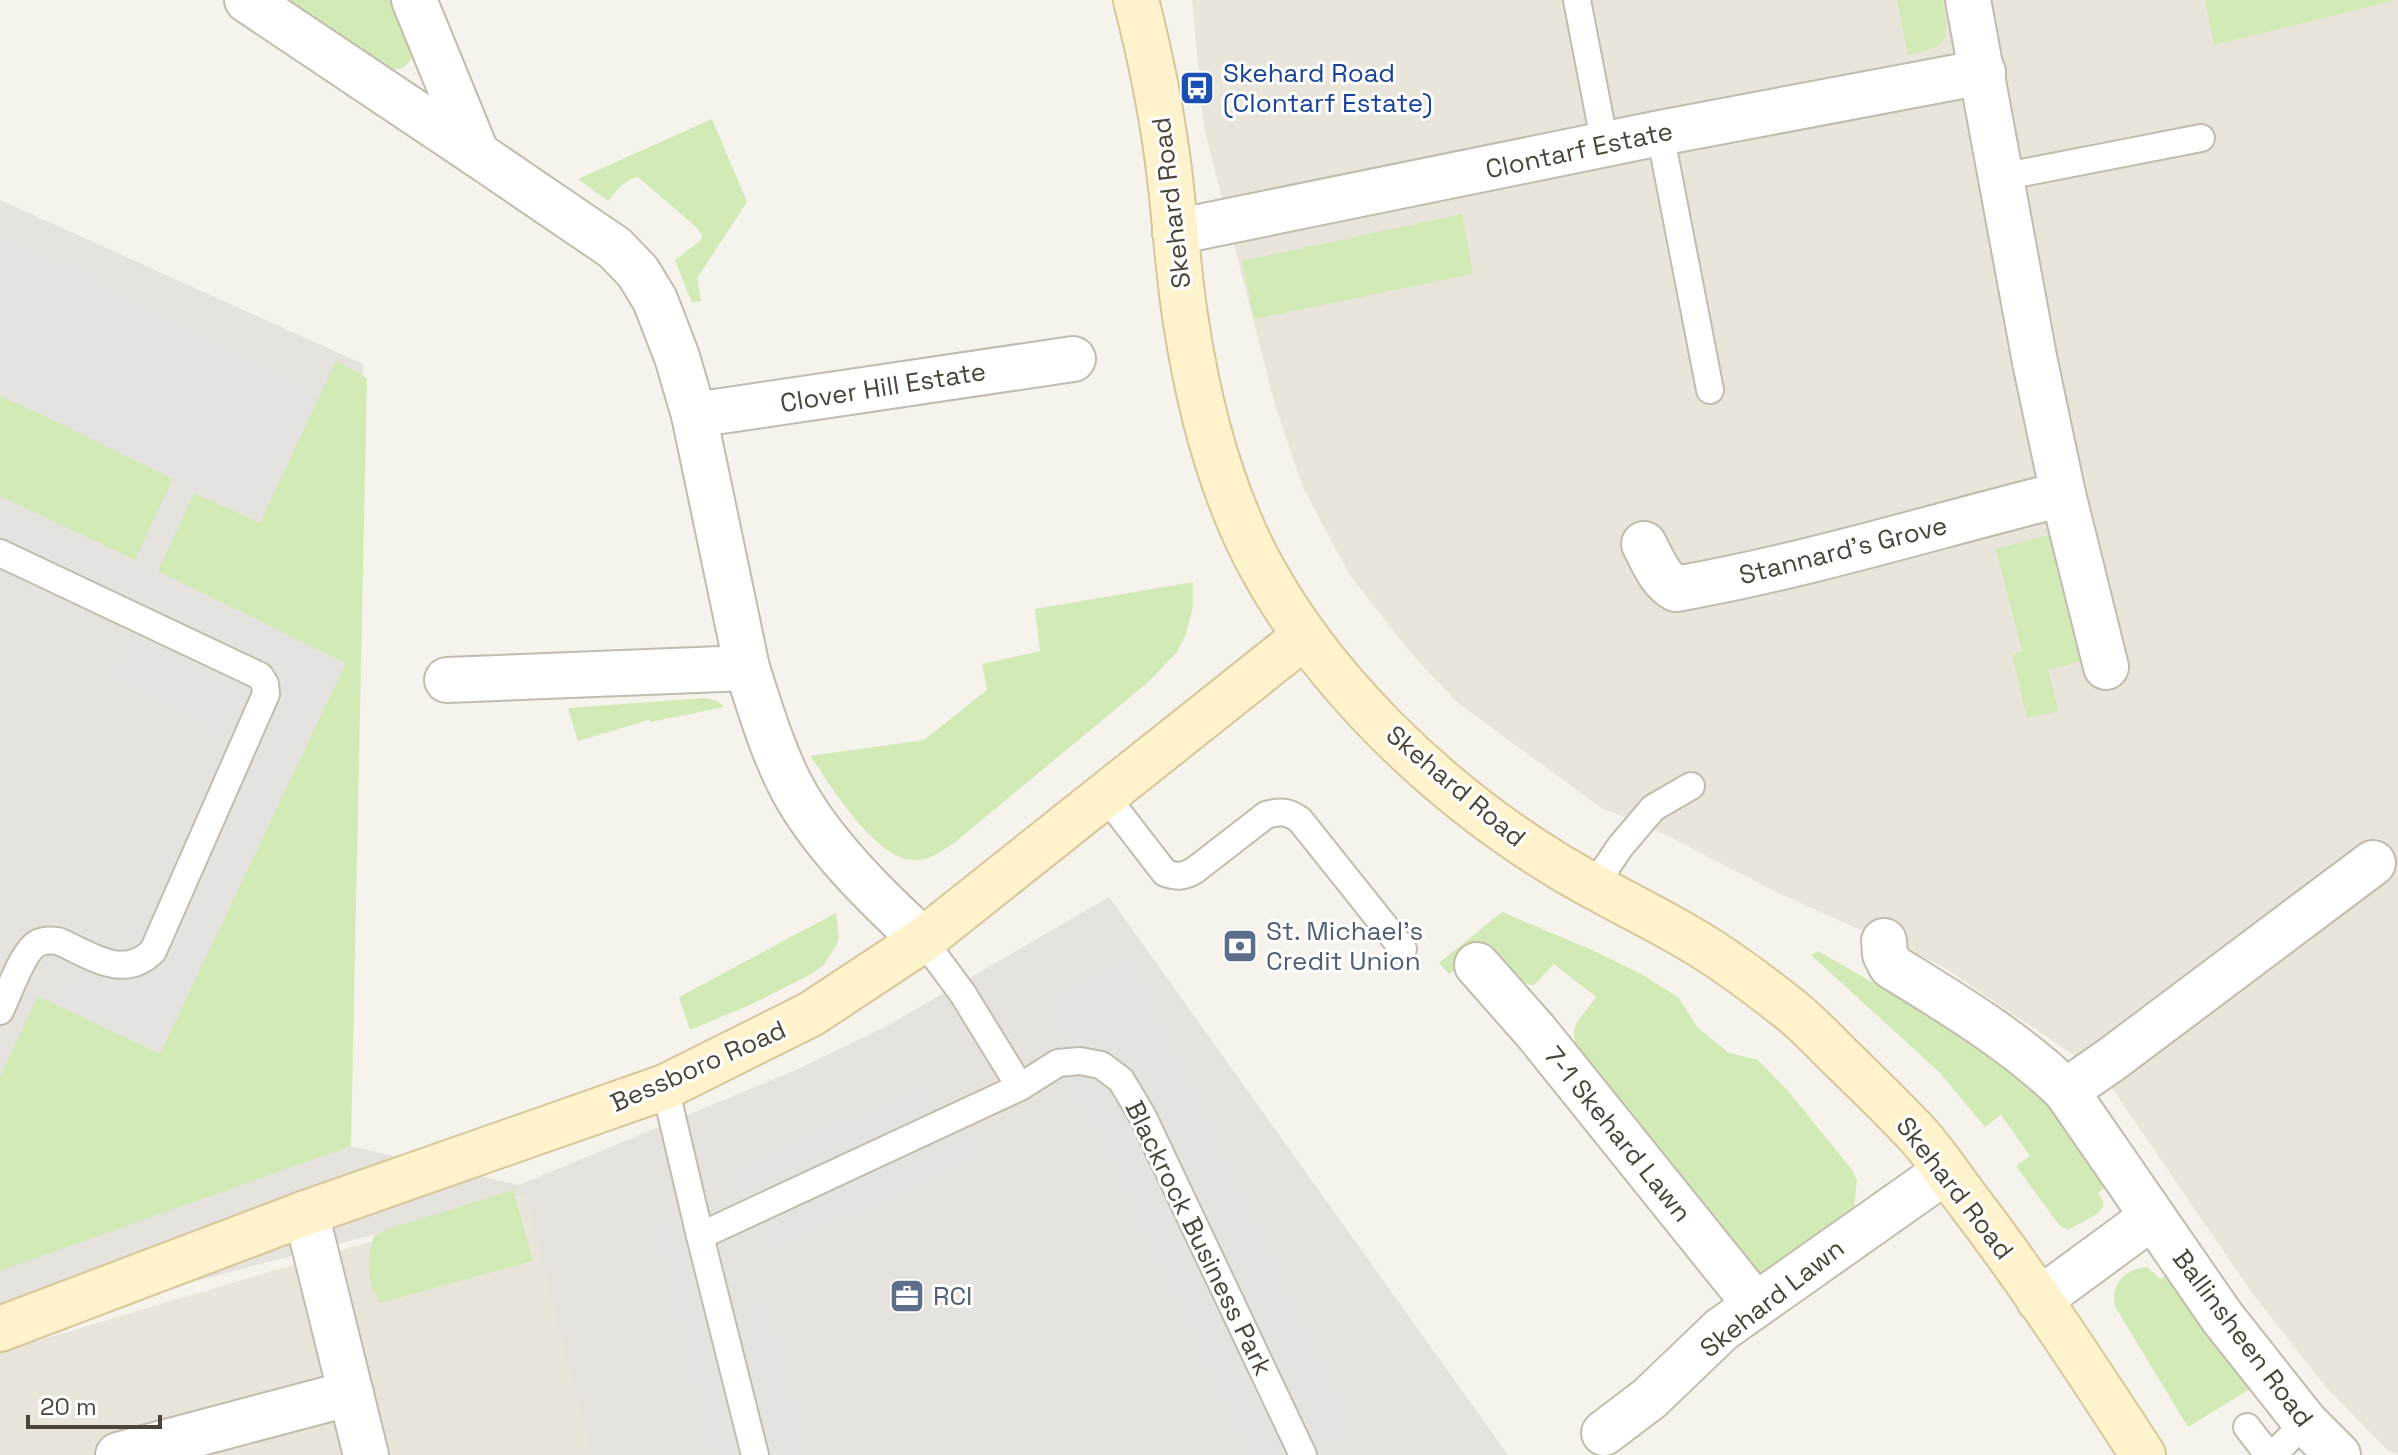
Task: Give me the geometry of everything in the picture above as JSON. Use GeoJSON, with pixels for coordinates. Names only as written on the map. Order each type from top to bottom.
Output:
{"type":"FeatureCollection","features":[{"type":"Feature","properties":{"kind":"main road","name":"Skehard Road"},"geometry":{"type":"LineString","coordinates":[[1136,0],[1156,82],[1168,158],[1186,321],[1205,421],[1226,486],[1252,548],[1275,591],[1305,636],[1350,689],[1420,761],[1510,836],[1593,887],[1702,946],[1796,1014],[1922,1139],[2002,1245],[2143,1455]]}},
{"type":"Feature","properties":{"kind":"main road","name":"Bessboro Road"},"geometry":{"type":"LineString","coordinates":[[0,1329],[306,1213],[665,1087],[811,1014],[923,940],[1305,636]]}},
{"type":"Feature","properties":{"kind":"street"},"geometry":{"type":"LineString","coordinates":[[247,0],[615,248],[638,272],[655,300],[677,357],[694,415],[747,668],[780,765],[796,795],[824,835],[889,909],[923,940]]}},
{"type":"Feature","properties":{"kind":"street"},"geometry":{"type":"LineString","coordinates":[[414,0],[477,154]]}},
{"type":"Feature","properties":{"kind":"street"},"geometry":{"type":"LineString","coordinates":[[1968,0],[2035,362],[2063,494],[2106,667]]}},
{"type":"Feature","properties":{"kind":"street","name":"Clontarf Estate"},"geometry":{"type":"LineString","coordinates":[[1175,232],[1660,133],[1983,72]]}},
{"type":"Feature","properties":{"kind":"street","name":"Clover Hill Estate"},"geometry":{"type":"LineString","coordinates":[[694,415],[1073,359]]}},
{"type":"Feature","properties":{"kind":"street","name":"Stannard's Grove"},"geometry":{"type":"LineString","coordinates":[[1644,544],[1661,575],[1676,589],[1729,579],[2063,494]]}},
{"type":"Feature","properties":{"kind":"street"},"geometry":{"type":"LineString","coordinates":[[447,680],[747,668]]}},
{"type":"Feature","properties":{"kind":"street"},"geometry":{"type":"LineString","coordinates":[[2066,1091],[2373,863]]}},
{"type":"Feature","properties":{"kind":"street","name":"Ballinsheen Road"},"geometry":{"type":"LineString","coordinates":[[1884,941],[1885,954],[1891,966],[2009,1042],[2041,1066],[2066,1091],[2222,1317],[2305,1422],[2338,1455]]}},
{"type":"Feature","properties":{"kind":"street","name":"7-1 Skehard Lawn"},"geometry":{"type":"LineString","coordinates":[[1477,965],[1537,1033],[1755,1304]]}},
{"type":"Feature","properties":{"kind":"street","name":"Skehard Lawn"},"geometry":{"type":"LineString","coordinates":[[1604,1433],[1650,1398],[1722,1329],[1946,1171]]}},
{"type":"Feature","properties":{"kind":"street"},"geometry":{"type":"LineString","coordinates":[[306,1213],[366,1455]]}},
{"type":"Feature","properties":{"kind":"street"},"geometry":{"type":"LineString","coordinates":[[2039,1300],[2152,1217]]}},
{"type":"Feature","properties":{"kind":"street"},"geometry":{"type":"LineString","coordinates":[[118,1455],[351,1393]]}},
{"type":"Feature","properties":{"kind":"lane"},"geometry":{"type":"LineString","coordinates":[[1577,0],[1605,145]]}},
{"type":"Feature","properties":{"kind":"lane"},"geometry":{"type":"LineString","coordinates":[[1660,133],[1710,390]]}},
{"type":"Feature","properties":{"kind":"lane"},"geometry":{"type":"LineString","coordinates":[[2001,177],[2201,138]]}},
{"type":"Feature","properties":{"kind":"lane"},"geometry":{"type":"LineString","coordinates":[[0,553],[260,676],[266,694],[153,951],[143,961],[121,967],[58,941],[36,943],[28,952],[0,1011]]}},
{"type":"Feature","properties":{"kind":"lane"},"geometry":{"type":"LineString","coordinates":[[1593,887],[1620,847],[1653,808],[1691,786]]}},
{"type":"Feature","properties":{"kind":"lane"},"geometry":{"type":"LineString","coordinates":[[1104,794],[1165,873],[1174,876],[1185,876],[1195,870],[1266,815],[1290,812],[1300,820],[1403,949]]}},
{"type":"Feature","properties":{"kind":"lane"},"geometry":{"type":"LineString","coordinates":[[923,940],[963,994],[1020,1087]]}},
{"type":"Feature","properties":{"kind":"lane","name":"Blackrock Business Park"},"geometry":{"type":"LineString","coordinates":[[700,1236],[1020,1087],[1058,1063],[1080,1061],[1101,1065],[1121,1080],[1143,1117],[1303,1455]]}},
{"type":"Feature","properties":{"kind":"lane"},"geometry":{"type":"LineString","coordinates":[[665,1087],[755,1455]]}},
{"type":"Feature","properties":{"kind":"lane"},"geometry":{"type":"LineString","coordinates":[[2247,1427],[2264,1449],[2277,1451],[2305,1422]]}},
{"type":"Feature","properties":{"kind":"shaded area"},"geometry":{"type":"Polygon","coordinates":[[[1192,0],[2398,0],[2398,1455],[2387,1450],[2326,1387],[2252,1293],[2103,1075],[1942,966],[1778,893],[1668,836],[1600,807],[1458,703],[1415,658],[1351,577],[1303,488],[1275,405],[1204,128],[1192,0]]]}},
{"type":"Feature","properties":{"kind":"shaded area"},"geometry":{"type":"Polygon","coordinates":[[[0,200],[363,364],[346,1145],[519,1185],[798,1069],[887,1026],[1109,897],[1508,1455],[591,1455],[526,1195],[0,1332],[0,200]]]}},
{"type":"Feature","properties":{"kind":"shaded area"},"geometry":{"type":"Polygon","coordinates":[[[0,231],[78,265],[319,393],[256,520],[0,394],[0,231]]]}},
{"type":"Feature","properties":{"kind":"shaded area"},"geometry":{"type":"Polygon","coordinates":[[[0,501],[342,664],[158,1051],[55,1002],[87,930],[122,944],[215,737],[105,680],[129,629],[0,563],[0,501]]]}},
{"type":"Feature","properties":{"kind":"shaded area"},"geometry":{"type":"Polygon","coordinates":[[[1133,949],[1361,1434],[1322,1455],[1243,1455],[1099,1149],[1067,1092],[1055,1027],[1041,997],[1133,949]]]}},
{"type":"Feature","properties":{"kind":"shaded area"},"geometry":{"type":"Polygon","coordinates":[[[928,1079],[940,1106],[975,1129],[987,1157],[764,1259],[751,1233],[725,1255],[725,1266],[744,1307],[773,1300],[812,1455],[706,1455],[649,1226],[725,1202],[731,1203],[740,1196],[727,1170],[928,1079]]]}},
{"type":"Feature","properties":{"kind":"shaded area"},"geometry":{"type":"Polygon","coordinates":[[[527,1195],[591,1455],[0,1455],[0,1352],[527,1195]]]}},
{"type":"Feature","properties":{"kind":"green space"},"geometry":{"type":"Polygon","coordinates":[[[282,0],[391,0],[413,53],[410,60],[404,67],[392,70],[282,0]]]}},
{"type":"Feature","properties":{"kind":"green space"},"geometry":{"type":"Polygon","coordinates":[[[1897,0],[1943,0],[1946,25],[1939,45],[1908,55],[1897,0]]]}},
{"type":"Feature","properties":{"kind":"green space"},"geometry":{"type":"Polygon","coordinates":[[[2205,0],[2396,0],[2214,45],[2205,0]]]}},
{"type":"Feature","properties":{"kind":"green space"},"geometry":{"type":"Polygon","coordinates":[[[712,119],[747,202],[697,278],[701,301],[692,303],[675,260],[701,240],[702,235],[695,226],[638,177],[625,183],[608,201],[578,179],[712,119]]]}},
{"type":"Feature","properties":{"kind":"green space"},"geometry":{"type":"Polygon","coordinates":[[[1462,214],[1473,274],[1254,319],[1242,261],[1462,214]]]}},
{"type":"Feature","properties":{"kind":"green space"},"geometry":{"type":"Polygon","coordinates":[[[336,361],[367,378],[351,1146],[0,1271],[0,1077],[38,996],[160,1054],[346,663],[158,571],[194,493],[260,523],[336,361]]]}},
{"type":"Feature","properties":{"kind":"green space"},"geometry":{"type":"Polygon","coordinates":[[[0,396],[175,474],[135,560],[0,496],[0,396]]]}},
{"type":"Feature","properties":{"kind":"green space"},"geometry":{"type":"Polygon","coordinates":[[[2050,534],[2082,661],[2048,670],[2058,711],[2027,718],[2012,655],[2022,651],[1996,549],[2050,534]]]}},
{"type":"Feature","properties":{"kind":"green space"},"geometry":{"type":"Polygon","coordinates":[[[1193,582],[1193,606],[1186,634],[1177,652],[1147,683],[953,844],[933,856],[920,860],[904,858],[872,837],[810,756],[924,740],[987,690],[982,664],[1040,651],[1035,609],[1193,582]]]}},
{"type":"Feature","properties":{"kind":"green space"},"geometry":{"type":"Polygon","coordinates":[[[706,698],[724,707],[649,720],[578,741],[568,708],[706,698]]]}},
{"type":"Feature","properties":{"kind":"green space"},"geometry":{"type":"Polygon","coordinates":[[[1502,912],[1643,975],[1679,998],[1697,1027],[1729,1053],[1758,1060],[1789,1092],[1852,1170],[1857,1180],[1854,1208],[1804,1250],[1757,1281],[1580,1060],[1574,1031],[1596,997],[1554,964],[1534,985],[1526,984],[1478,958],[1449,974],[1439,963],[1502,912]]]}},
{"type":"Feature","properties":{"kind":"green space"},"geometry":{"type":"Polygon","coordinates":[[[836,913],[839,937],[823,966],[752,1004],[690,1030],[679,997],[836,913]]]}},
{"type":"Feature","properties":{"kind":"green space"},"geometry":{"type":"Polygon","coordinates":[[[1818,951],[1964,1035],[2038,1088],[2110,1184],[2098,1193],[2103,1207],[2097,1214],[2068,1230],[2059,1225],[2016,1166],[2030,1156],[2001,1115],[1985,1127],[1939,1072],[1811,955],[1818,951]]]}},
{"type":"Feature","properties":{"kind":"green space"},"geometry":{"type":"Polygon","coordinates":[[[513,1190],[533,1261],[380,1303],[369,1270],[374,1236],[513,1190]]]}},
{"type":"Feature","properties":{"kind":"green space"},"geometry":{"type":"Polygon","coordinates":[[[2147,1267],[2160,1279],[2169,1275],[2253,1387],[2188,1427],[2116,1308],[2115,1293],[2120,1280],[2131,1271],[2147,1267]]]}},
{"type":"Feature","properties":{"kind":"place","name":"Skehard Road (Clontarf Estate)"},"geometry":{"type":"Point","coordinates":[1197,88]}},
{"type":"Feature","properties":{"kind":"place","name":"St. Michael's Credit Union"},"geometry":{"type":"Point","coordinates":[1240,946]}},
{"type":"Feature","properties":{"kind":"place","name":"RCI"},"geometry":{"type":"Point","coordinates":[907,1296]}}]}
